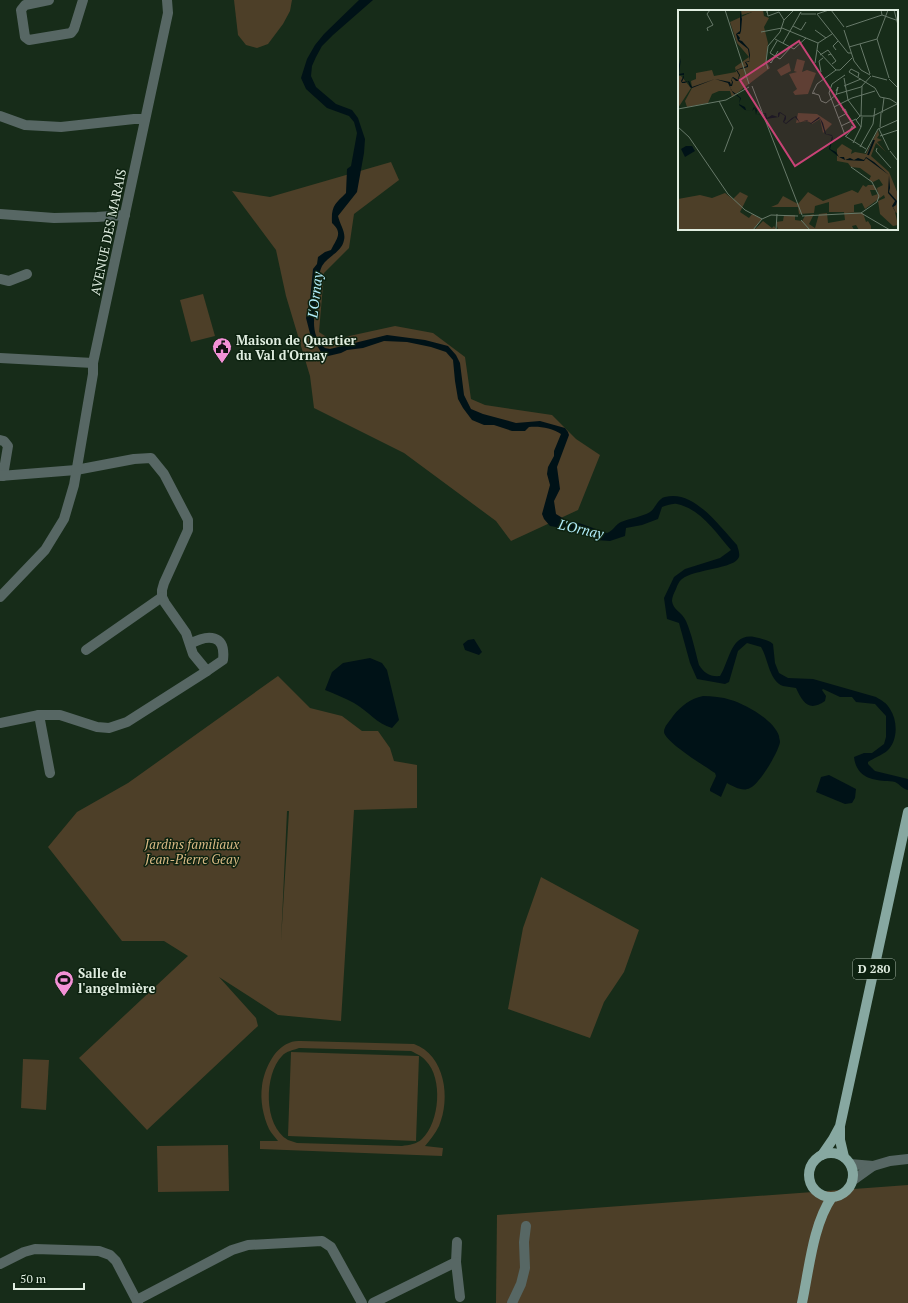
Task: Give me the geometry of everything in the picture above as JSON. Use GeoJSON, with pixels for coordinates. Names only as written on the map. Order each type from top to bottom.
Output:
{"type":"FeatureCollection","features":[{"type":"Feature","properties":{"kind":"main road","name":"D 280"},"geometry":{"type":"LineString","coordinates":[[847,1160],[840,1140],[840,1126],[908,812]]}},
{"type":"Feature","properties":{"kind":"main road","name":"D 280"},"geometry":{"type":"LineString","coordinates":[[822,1155],[840,1126]]}},
{"type":"Feature","properties":{"kind":"main road"},"geometry":{"type":"LineString","coordinates":[[833,1153],[847,1160],[853,1172],[850,1187],[845,1192],[832,1197],[816,1191],[810,1183],[809,1177],[810,1170],[816,1159],[822,1155],[833,1153]]}},
{"type":"Feature","properties":{"kind":"main road"},"geometry":{"type":"LineString","coordinates":[[816,1191],[819,1222]]}},
{"type":"Feature","properties":{"kind":"main road"},"geometry":{"type":"LineString","coordinates":[[802,1303],[819,1222],[832,1197]]}},
{"type":"Feature","properties":{"kind":"street"},"geometry":{"type":"LineString","coordinates":[[49,0],[25,5],[21,10],[25,37],[29,40],[71,33],[74,29],[83,0]]}},
{"type":"Feature","properties":{"kind":"street","name":"AVENUE DES MARAIS"},"geometry":{"type":"LineString","coordinates":[[0,597],[45,550],[64,518],[74,485],[93,374],[93,363],[168,13],[167,0]]}},
{"type":"Feature","properties":{"kind":"street"},"geometry":{"type":"LineString","coordinates":[[0,116],[25,125],[61,128],[134,119],[145,120]]}},
{"type":"Feature","properties":{"kind":"street"},"geometry":{"type":"LineString","coordinates":[[0,214],[54,218],[125,215]]}},
{"type":"Feature","properties":{"kind":"street"},"geometry":{"type":"LineString","coordinates":[[0,279],[9,281],[27,274]]}},
{"type":"Feature","properties":{"kind":"street"},"geometry":{"type":"LineString","coordinates":[[0,358],[93,363]]}},
{"type":"Feature","properties":{"kind":"street"},"geometry":{"type":"LineString","coordinates":[[0,440],[4,440],[8,446],[2,476],[76,470],[134,459],[151,458],[161,470],[188,520],[188,530],[163,586],[162,597],[186,633],[193,654],[207,671]]}},
{"type":"Feature","properties":{"kind":"street"},"geometry":{"type":"LineString","coordinates":[[86,650],[162,597]]}},
{"type":"Feature","properties":{"kind":"street"},"geometry":{"type":"LineString","coordinates":[[0,723],[39,715],[60,715],[97,727],[109,728],[127,722],[223,660],[224,651],[221,642],[214,638],[197,640],[190,644]]}},
{"type":"Feature","properties":{"kind":"street"},"geometry":{"type":"LineString","coordinates":[[39,715],[50,773]]}},
{"type":"Feature","properties":{"kind":"street"},"geometry":{"type":"LineString","coordinates":[[852,1180],[873,1166],[890,1161],[908,1159]]}},
{"type":"Feature","properties":{"kind":"street"},"geometry":{"type":"LineString","coordinates":[[847,1160],[873,1166]]}},
{"type":"Feature","properties":{"kind":"street"},"geometry":{"type":"LineString","coordinates":[[512,1303],[521,1284],[525,1268],[524,1242],[526,1226]]}},
{"type":"Feature","properties":{"kind":"street"},"geometry":{"type":"LineString","coordinates":[[0,1264],[24,1252],[35,1249],[100,1251],[110,1255],[116,1261],[138,1301],[232,1250],[248,1245],[322,1241],[332,1247],[362,1303]]}},
{"type":"Feature","properties":{"kind":"street"},"geometry":{"type":"LineString","coordinates":[[457,1242],[456,1262],[460,1297]]}},
{"type":"Feature","properties":{"kind":"street"},"geometry":{"type":"LineString","coordinates":[[373,1303],[456,1262]]}},
{"type":"Feature","properties":{"kind":"green space"},"geometry":{"type":"Polygon","coordinates":[[[234,0],[292,0],[290,11],[283,24],[268,44],[257,48],[246,45],[238,35],[234,0]]]}},
{"type":"Feature","properties":{"kind":"green space"},"geometry":{"type":"Polygon","coordinates":[[[391,162],[399,180],[354,214],[349,248],[324,273],[319,332],[331,340],[395,326],[433,333],[465,357],[471,399],[485,405],[552,415],[576,439],[600,455],[578,510],[511,541],[496,521],[404,453],[314,408],[310,376],[286,296],[276,250],[232,191],[270,197],[391,162]]]}},
{"type":"Feature","properties":{"kind":"green space"},"geometry":{"type":"Polygon","coordinates":[[[203,294],[215,336],[191,342],[180,300],[203,294]]]}},
{"type":"Feature","properties":{"kind":"green space","name":"Jardins familiaux Jean-Pierre Geay"},"geometry":{"type":"Polygon","coordinates":[[[278,676],[310,708],[342,716],[362,731],[378,731],[390,748],[394,761],[417,765],[417,808],[354,810],[341,1021],[278,1015],[219,977],[256,1018],[258,1026],[147,1130],[79,1058],[188,956],[164,941],[122,941],[48,847],[77,812],[128,783],[278,676]],[[287,811],[281,941],[289,811],[287,811]]]}},
{"type":"Feature","properties":{"kind":"green space"},"geometry":{"type":"Polygon","coordinates":[[[541,877],[639,930],[624,972],[604,1002],[590,1038],[508,1009],[523,928],[541,877]]]}},
{"type":"Feature","properties":{"kind":"green space"},"geometry":{"type":"Polygon","coordinates":[[[290,1042],[414,1044],[424,1050],[433,1058],[439,1067],[445,1091],[443,1115],[439,1126],[425,1146],[443,1148],[442,1156],[260,1149],[260,1141],[278,1141],[269,1129],[262,1108],[261,1091],[267,1067],[274,1055],[283,1046],[290,1042]],[[299,1048],[286,1053],[276,1064],[269,1087],[270,1112],[274,1124],[280,1133],[288,1140],[297,1143],[402,1146],[418,1142],[428,1131],[433,1122],[436,1111],[437,1089],[435,1078],[426,1061],[411,1051],[299,1048]]]}},
{"type":"Feature","properties":{"kind":"green space"},"geometry":{"type":"Polygon","coordinates":[[[291,1052],[419,1056],[416,1141],[288,1136],[291,1052]]]}},
{"type":"Feature","properties":{"kind":"green space"},"geometry":{"type":"Polygon","coordinates":[[[23,1059],[49,1060],[46,1110],[21,1108],[23,1059]]]}},
{"type":"Feature","properties":{"kind":"green space"},"geometry":{"type":"Polygon","coordinates":[[[228,1145],[229,1191],[158,1192],[157,1146],[228,1145]]]}},
{"type":"Feature","properties":{"kind":"green space"},"geometry":{"type":"Polygon","coordinates":[[[908,1185],[908,1303],[496,1303],[497,1215],[908,1185]]]}},
{"type":"Feature","properties":{"kind":"water","name":"L'Ornay"},"geometry":{"type":"Polygon","coordinates":[[[359,0],[373,0],[322,46],[312,66],[311,76],[316,87],[336,104],[352,110],[358,118],[365,139],[357,192],[338,216],[344,234],[343,244],[341,248],[322,266],[320,272],[314,322],[316,336],[320,342],[325,348],[330,349],[387,335],[425,340],[448,346],[456,355],[460,363],[464,395],[471,409],[483,414],[516,423],[540,421],[565,428],[569,435],[557,467],[560,489],[554,501],[556,514],[569,522],[579,523],[607,533],[621,522],[650,512],[662,498],[676,496],[696,504],[706,511],[737,545],[739,557],[736,561],[730,564],[695,573],[682,579],[673,596],[672,601],[674,607],[684,618],[688,626],[701,668],[710,675],[720,676],[729,655],[737,642],[742,638],[750,636],[766,640],[773,644],[775,663],[779,673],[788,678],[813,679],[876,697],[886,703],[889,707],[893,714],[896,731],[891,747],[868,762],[868,764],[875,771],[908,779],[908,790],[904,789],[895,782],[869,778],[860,772],[855,763],[854,757],[864,753],[872,753],[884,744],[886,737],[886,716],[875,704],[856,702],[852,697],[840,697],[823,689],[822,690],[826,696],[825,701],[815,706],[811,706],[804,702],[796,688],[783,686],[778,683],[772,674],[761,647],[747,643],[738,651],[729,682],[725,684],[697,679],[690,663],[679,623],[667,619],[664,598],[674,577],[685,569],[720,558],[731,550],[701,516],[686,507],[677,504],[669,505],[662,507],[658,519],[642,525],[626,528],[625,536],[610,541],[596,540],[585,532],[550,526],[542,514],[550,485],[547,474],[548,467],[554,456],[554,451],[561,434],[550,429],[537,427],[529,427],[525,431],[512,431],[494,425],[484,425],[472,420],[458,399],[453,360],[446,352],[407,342],[384,341],[363,348],[347,350],[324,357],[316,344],[313,345],[306,318],[310,300],[313,269],[317,264],[318,257],[331,250],[338,236],[337,230],[332,223],[332,213],[336,203],[346,193],[347,169],[351,166],[357,133],[354,122],[349,116],[327,108],[306,89],[301,78],[307,59],[315,45],[324,34],[359,0]]]}},
{"type":"Feature","properties":{"kind":"water"},"geometry":{"type":"Polygon","coordinates":[[[474,639],[482,652],[479,655],[465,650],[463,644],[468,640],[474,639]]]}},
{"type":"Feature","properties":{"kind":"water"},"geometry":{"type":"Polygon","coordinates":[[[370,658],[382,663],[387,670],[399,720],[392,728],[382,724],[354,703],[325,690],[332,672],[343,663],[370,658]]]}},
{"type":"Feature","properties":{"kind":"water"},"geometry":{"type":"Polygon","coordinates":[[[703,696],[724,698],[744,705],[765,719],[776,730],[779,736],[779,746],[768,767],[754,786],[747,789],[741,789],[727,783],[721,797],[710,791],[716,776],[715,773],[686,754],[666,736],[664,732],[665,728],[676,712],[690,701],[703,696]]]}},
{"type":"Feature","properties":{"kind":"water"},"geometry":{"type":"Polygon","coordinates":[[[829,775],[856,789],[855,798],[852,803],[845,804],[816,792],[821,777],[829,775]]]}},
{"type":"Feature","properties":{"kind":"place","name":"Maison de Quartier du Val d'Ornay"},"geometry":{"type":"Point","coordinates":[222,364]}},
{"type":"Feature","properties":{"kind":"place","name":"Salle de l'angelmière"},"geometry":{"type":"Point","coordinates":[64,997]}}]}
